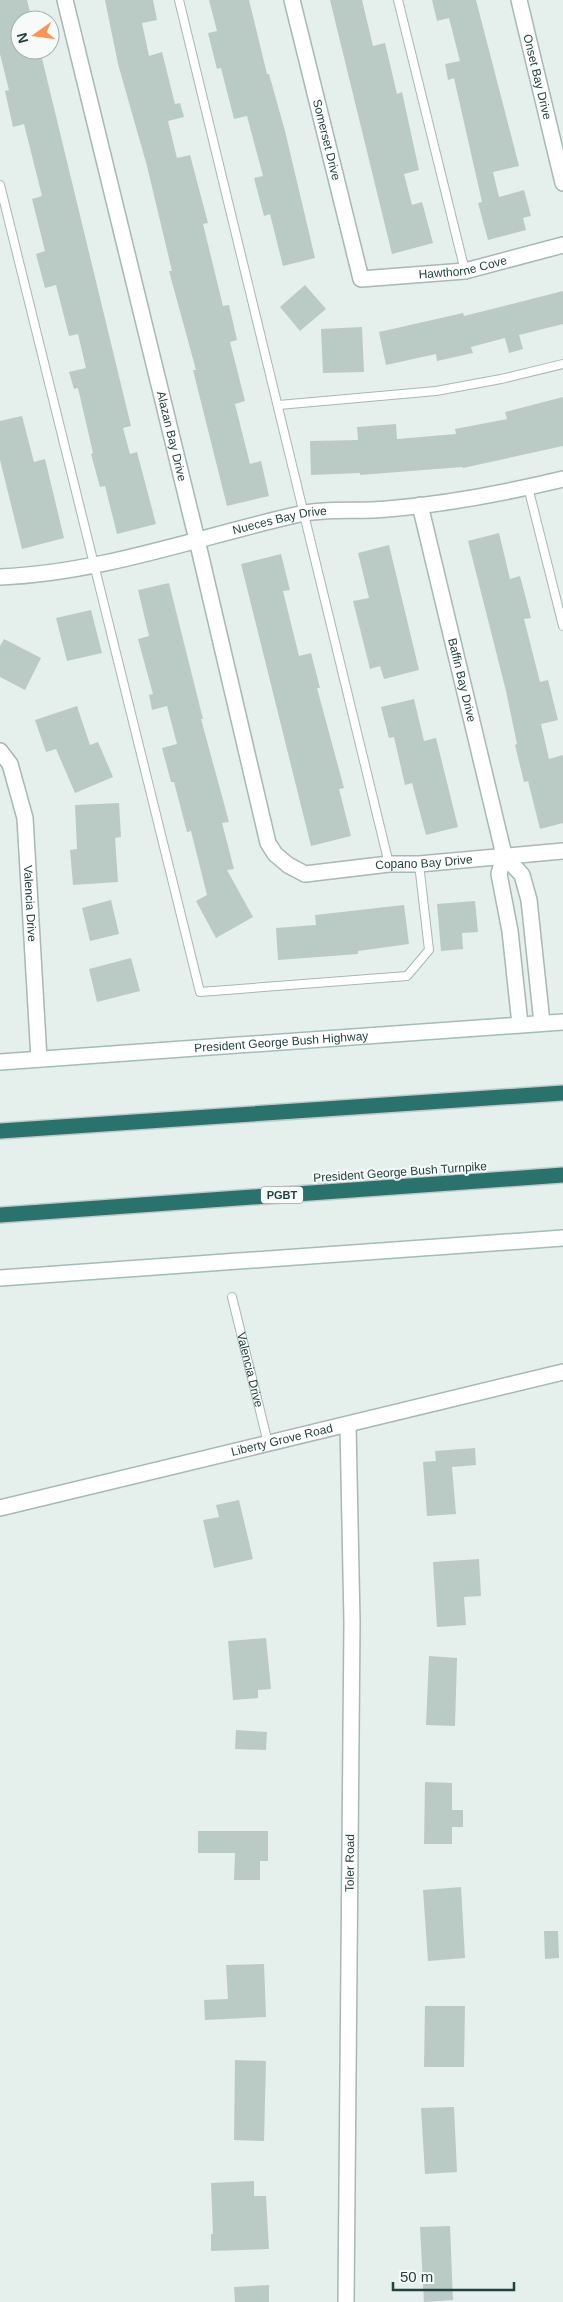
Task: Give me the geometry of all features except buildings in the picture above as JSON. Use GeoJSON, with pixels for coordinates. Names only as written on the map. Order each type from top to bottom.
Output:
{"type":"FeatureCollection","features":[{"type":"Feature","properties":{"kind":"highway"},"geometry":{"type":"LineString","coordinates":[[0,1132],[563,1093]]}},
{"type":"Feature","properties":{"kind":"highway","name":"President George Bush Turnpike"},"geometry":{"type":"LineString","coordinates":[[0,1215],[563,1175]]}},
{"type":"Feature","properties":{"kind":"street","name":"Alazan Bay Drive"},"geometry":{"type":"LineString","coordinates":[[65,0],[197,540],[268,843],[275,854],[288,865]]}},
{"type":"Feature","properties":{"kind":"street","name":"Somerset Drive"},"geometry":{"type":"LineString","coordinates":[[292,0],[361,279]]}},
{"type":"Feature","properties":{"kind":"street","name":"Onset Bay Drive"},"geometry":{"type":"LineString","coordinates":[[519,0],[563,182]]}},
{"type":"Feature","properties":{"kind":"street","name":"Hawthorne Cove"},"geometry":{"type":"LineString","coordinates":[[361,279],[465,271],[563,245]]}},
{"type":"Feature","properties":{"kind":"street","name":"Nueces Bay Drive"},"geometry":{"type":"LineString","coordinates":[[0,577],[33,576],[93,564],[302,514],[386,509],[453,502],[563,479]]}},
{"type":"Feature","properties":{"kind":"street","name":"Baffin Bay Drive"},"geometry":{"type":"LineString","coordinates":[[420,505],[504,855],[499,874],[510,930],[520,1024]]}},
{"type":"Feature","properties":{"kind":"street","name":"Valencia Drive"},"geometry":{"type":"LineString","coordinates":[[0,751],[10,764],[25,818],[39,1060]]}},
{"type":"Feature","properties":{"kind":"street","name":"Copano Bay Drive"},"geometry":{"type":"LineString","coordinates":[[288,865],[305,874],[389,864],[419,864],[563,851]]}},
{"type":"Feature","properties":{"kind":"street","name":"Baffin Bay Drive"},"geometry":{"type":"LineString","coordinates":[[504,855],[522,875],[529,900],[542,1023]]}},
{"type":"Feature","properties":{"kind":"street","name":"President George Bush Highway"},"geometry":{"type":"LineString","coordinates":[[0,1062],[563,1022]]}},
{"type":"Feature","properties":{"kind":"street"},"geometry":{"type":"LineString","coordinates":[[0,1278],[563,1238]]}},
{"type":"Feature","properties":{"kind":"street","name":"Liberty Grove Road"},"geometry":{"type":"LineString","coordinates":[[0,1508],[563,1372]]}},
{"type":"Feature","properties":{"kind":"street","name":"Toler Road"},"geometry":{"type":"LineString","coordinates":[[346,2302],[352,1622],[348,1425]]}},
{"type":"Feature","properties":{"kind":"lane"},"geometry":{"type":"LineString","coordinates":[[179,0],[279,405],[302,514],[389,864]]}},
{"type":"Feature","properties":{"kind":"lane"},"geometry":{"type":"LineString","coordinates":[[398,0],[465,271]]}},
{"type":"Feature","properties":{"kind":"lane"},"geometry":{"type":"LineString","coordinates":[[0,185],[200,992],[407,976],[428,950],[419,864]]}},
{"type":"Feature","properties":{"kind":"lane"},"geometry":{"type":"LineString","coordinates":[[279,405],[436,391],[501,379],[563,364]]}},
{"type":"Feature","properties":{"kind":"lane"},"geometry":{"type":"LineString","coordinates":[[528,487],[563,626]]}},
{"type":"Feature","properties":{"kind":"lane","name":"Valencia Drive"},"geometry":{"type":"LineString","coordinates":[[232,1297],[268,1443]]}}]}
